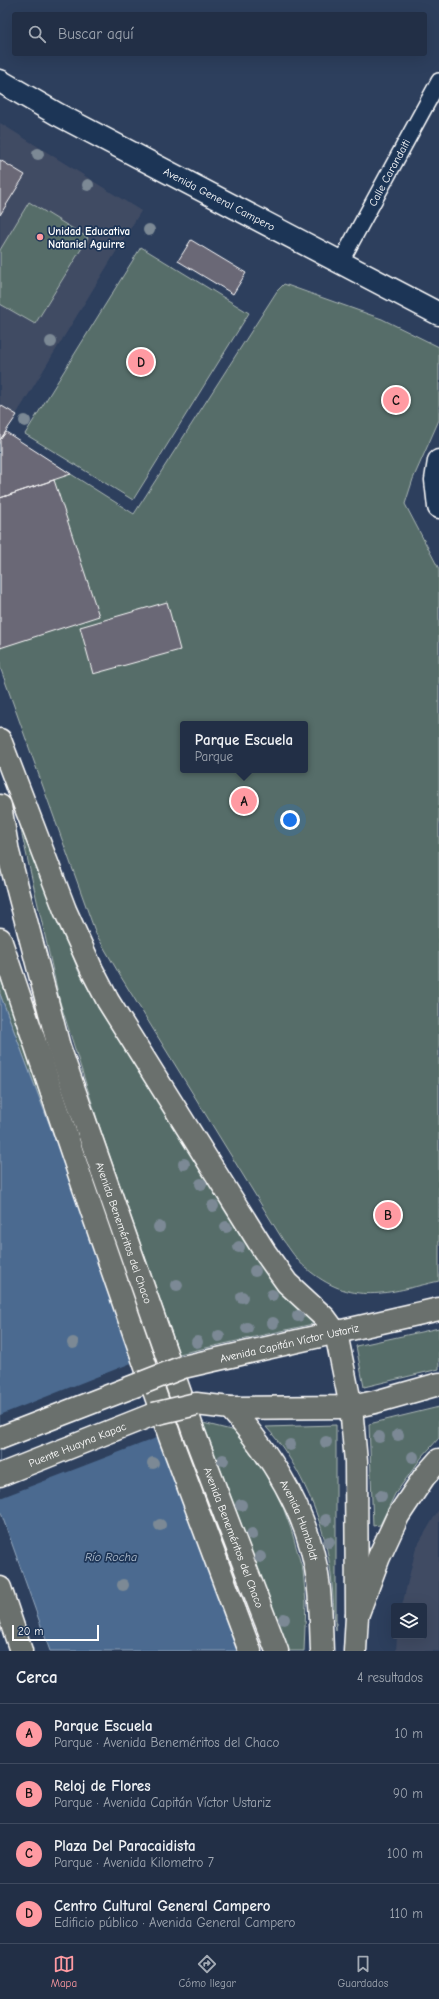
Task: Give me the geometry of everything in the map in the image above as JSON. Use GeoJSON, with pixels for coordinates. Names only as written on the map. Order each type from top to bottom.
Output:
{"type":"FeatureCollection","features":[{"type":"Feature","properties":{"kind":"main road"},"geometry":{"type":"LineString","coordinates":[[0,740],[64,910],[108,1001],[265,1252],[287,1283],[325,1318],[336,1333],[351,1407],[358,1489],[356,1564],[357,1616],[355,1651]]}},
{"type":"Feature","properties":{"kind":"main road","name":"Avenida Beneméritos del Chaco"},"geometry":{"type":"LineString","coordinates":[[0,806],[8,852],[59,1047],[194,1433],[277,1651]]}},
{"type":"Feature","properties":{"kind":"main road","name":"Avenida Beneméritos del Chaco"},"geometry":{"type":"LineString","coordinates":[[0,939],[168,1429],[250,1651]]}},
{"type":"Feature","properties":{"kind":"main road","name":"Avenida Capitán Víctor Ustariz"},"geometry":{"type":"LineString","coordinates":[[0,1438],[183,1367],[439,1309]]}},
{"type":"Feature","properties":{"kind":"main road"},"geometry":{"type":"LineString","coordinates":[[230,1408],[351,1407],[375,1402],[439,1384]]}},
{"type":"Feature","properties":{"kind":"main road","name":"Puente Huayna Kapac"},"geometry":{"type":"LineString","coordinates":[[0,1475],[154,1414],[196,1404],[230,1408]]}},
{"type":"Feature","properties":{"kind":"main road","name":"Avenida Humboldt"},"geometry":{"type":"LineString","coordinates":[[230,1408],[252,1433],[274,1463],[302,1515],[318,1580],[322,1651]]}},
{"type":"Feature","properties":{"kind":"main road"},"geometry":{"type":"LineString","coordinates":[[357,1616],[379,1558],[398,1516],[424,1477],[439,1460]]}},
{"type":"Feature","properties":{"kind":"main road"},"geometry":{"type":"LineString","coordinates":[[0,1588],[21,1651]]}},
{"type":"Feature","properties":{"kind":"street","name":"Avenida General Campero"},"geometry":{"type":"LineString","coordinates":[[0,81],[52,111],[439,314]]}},
{"type":"Feature","properties":{"kind":"street"},"geometry":{"type":"LineString","coordinates":[[439,461],[436,480],[439,507]]}},
{"type":"Feature","properties":{"kind":"lane","name":"Calle Carandaiti"},"geometry":{"type":"LineString","coordinates":[[340,263],[439,81]]}},
{"type":"Feature","properties":{"kind":"shaded area"},"geometry":{"type":"Polygon","coordinates":[[[0,123],[141,211],[0,441],[0,123]]]}},
{"type":"Feature","properties":{"kind":"shaded area"},"geometry":{"type":"Polygon","coordinates":[[[439,1509],[439,1651],[396,1651],[397,1639],[427,1639],[427,1603],[403,1603],[416,1548],[439,1509]]]}},
{"type":"Feature","properties":{"kind":"green space"},"geometry":{"type":"Polygon","coordinates":[[[29,202],[88,238],[35,324],[0,304],[0,250],[29,202]]]}},
{"type":"Feature","properties":{"kind":"green space"},"geometry":{"type":"Polygon","coordinates":[[[141,247],[249,313],[133,500],[25,434],[141,247]]]}},
{"type":"Feature","properties":{"kind":"green space"},"geometry":{"type":"Polygon","coordinates":[[[284,284],[382,319],[439,347],[439,420],[413,479],[405,504],[439,569],[439,1281],[403,1290],[370,1294],[339,1288],[323,1280],[303,1265],[283,1240],[96,934],[0,667],[0,441],[6,433],[134,514],[277,291],[284,284]]]}},
{"type":"Feature","properties":{"kind":"green space"},"geometry":{"type":"Polygon","coordinates":[[[15,804],[78,970],[99,1009],[202,1172],[282,1293],[317,1323],[179,1354],[100,1128],[60,1002],[15,804]]]}},
{"type":"Feature","properties":{"kind":"green space"},"geometry":{"type":"Polygon","coordinates":[[[0,976],[75,1192],[0,994],[0,976]]]}},
{"type":"Feature","properties":{"kind":"green space"},"geometry":{"type":"Polygon","coordinates":[[[439,1328],[439,1369],[364,1387],[356,1346],[439,1328]]]}},
{"type":"Feature","properties":{"kind":"green space"},"geometry":{"type":"Polygon","coordinates":[[[439,1407],[439,1438],[422,1457],[395,1494],[380,1525],[373,1526],[369,1424],[439,1407]]]}},
{"type":"Feature","properties":{"kind":"green space"},"geometry":{"type":"Polygon","coordinates":[[[203,1423],[235,1431],[248,1447],[278,1494],[291,1529],[303,1571],[306,1603],[304,1651],[289,1651],[203,1423]]]}},
{"type":"Feature","properties":{"kind":"green space"},"geometry":{"type":"Polygon","coordinates":[[[336,1425],[336,1631],[330,1564],[319,1521],[313,1504],[297,1470],[277,1440],[266,1427],[336,1425]]]}},
{"type":"Feature","properties":{"kind":"water","name":"Río Rocha"},"geometry":{"type":"Polygon","coordinates":[[[0,994],[75,1192],[242,1651],[50,1651],[0,1510],[0,994]]]}},
{"type":"Feature","properties":{"kind":"pier"},"geometry":{"type":"Polygon","coordinates":[[[134,1362],[164,1435],[0,1498],[0,1415],[134,1362]]]}},
{"type":"Feature","properties":{"kind":"building"},"geometry":{"type":"Polygon","coordinates":[[[0,160],[25,175],[0,215],[0,160]]]}},
{"type":"Feature","properties":{"kind":"building"},"geometry":{"type":"Polygon","coordinates":[[[191,240],[246,273],[233,294],[178,261],[191,240]]]}},
{"type":"Feature","properties":{"kind":"building"},"geometry":{"type":"Polygon","coordinates":[[[0,405],[17,415],[0,440],[0,405]]]}},
{"type":"Feature","properties":{"kind":"building"},"geometry":{"type":"Polygon","coordinates":[[[6,432],[71,474],[0,498],[0,440],[6,432]]]}},
{"type":"Feature","properties":{"kind":"building"},"geometry":{"type":"Polygon","coordinates":[[[54,480],[99,616],[0,648],[0,498],[54,480]]]}},
{"type":"Feature","properties":{"kind":"building"},"geometry":{"type":"Polygon","coordinates":[[[167,602],[180,650],[93,674],[80,627],[167,602]]]}},
{"type":"Feature","properties":{"kind":"place","name":"Unidad Educativa Nataniel Aguirre"},"geometry":{"type":"Point","coordinates":[40,237]}},
{"type":"Feature","properties":{"kind":"place","name":"Centro Cultural General Campero"},"geometry":{"type":"Point","coordinates":[141,362]}},
{"type":"Feature","properties":{"kind":"place","name":"Plaza Del Paracaidista"},"geometry":{"type":"Point","coordinates":[396,400]}},
{"type":"Feature","properties":{"kind":"place","name":"Parque Escuela"},"geometry":{"type":"Point","coordinates":[244,801]}},
{"type":"Feature","properties":{"kind":"place","name":"Reloj de Flores"},"geometry":{"type":"Point","coordinates":[388,1215]}}]}
